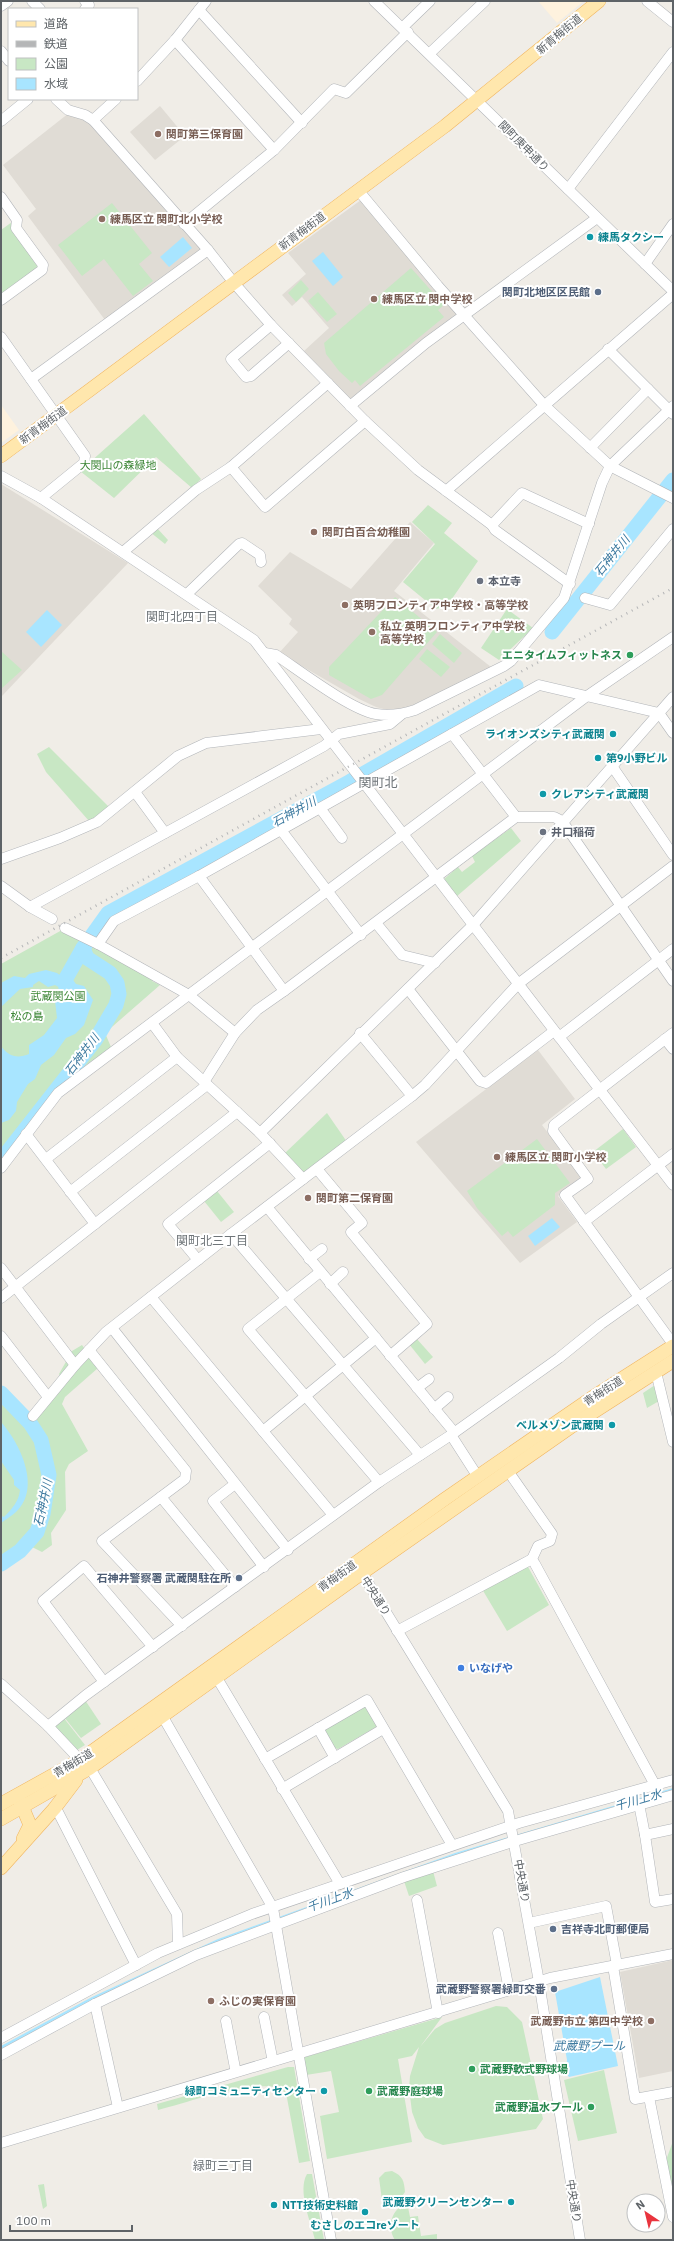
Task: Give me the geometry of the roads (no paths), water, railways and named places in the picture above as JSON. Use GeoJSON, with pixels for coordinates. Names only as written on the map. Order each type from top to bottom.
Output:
{"type":"FeatureCollection","features":[{"type":"Feature","properties":{"kind":"main road","name":"新青梅街道"},"geometry":{"type":"LineString","coordinates":[[1,456],[478,100],[599,1]]}},
{"type":"Feature","properties":{"kind":"main road","name":"青梅街道"},"geometry":{"type":"LineString","coordinates":[[382,1552],[478,1477],[593,1397],[673,1345]]}},
{"type":"Feature","properties":{"kind":"main road","name":"青梅街道"},"geometry":{"type":"LineString","coordinates":[[84,1767],[382,1552],[508,1471],[603,1406],[673,1361]]}},
{"type":"Feature","properties":{"kind":"main road","name":"青梅街道"},"geometry":{"type":"LineString","coordinates":[[1,1818],[20,1801],[84,1767],[163,1717],[217,1678],[359,1568]]}},
{"type":"Feature","properties":{"kind":"main road"},"geometry":{"type":"LineString","coordinates":[[1,1868],[54,1808],[84,1767]]}},
{"type":"Feature","properties":{"kind":"main road","name":"青梅街道"},"geometry":{"type":"LineString","coordinates":[[1,1804],[20,1801]]}},
{"type":"Feature","properties":{"kind":"main road"},"geometry":{"type":"LineString","coordinates":[[16,1850],[29,1831],[30,1825],[20,1801]]}},
{"type":"Feature","properties":{"kind":"street"},"geometry":{"type":"LineString","coordinates":[[1,6],[8,1]]}},
{"type":"Feature","properties":{"kind":"street"},"geometry":{"type":"LineString","coordinates":[[138,80],[175,40],[206,1]]}},
{"type":"Feature","properties":{"kind":"street","name":"関町庚申通り"},"geometry":{"type":"LineString","coordinates":[[374,1],[430,53],[673,291]]}},
{"type":"Feature","properties":{"kind":"street"},"geometry":{"type":"LineString","coordinates":[[184,224],[274,150],[302,123],[334,88],[346,93],[430,1]]}},
{"type":"Feature","properties":{"kind":"street"},"geometry":{"type":"LineString","coordinates":[[430,53],[485,1]]}},
{"type":"Feature","properties":{"kind":"street"},"geometry":{"type":"LineString","coordinates":[[646,1],[673,22]]}},
{"type":"Feature","properties":{"kind":"street"},"geometry":{"type":"LineString","coordinates":[[199,10],[302,123]]}},
{"type":"Feature","properties":{"kind":"street"},"geometry":{"type":"LineString","coordinates":[[175,40],[274,150]]}},
{"type":"Feature","properties":{"kind":"street"},"geometry":{"type":"LineString","coordinates":[[1,51],[8,60]]}},
{"type":"Feature","properties":{"kind":"street"},"geometry":{"type":"LineString","coordinates":[[568,189],[673,52]]}},
{"type":"Feature","properties":{"kind":"street"},"geometry":{"type":"LineString","coordinates":[[1,121],[27,100]]}},
{"type":"Feature","properties":{"kind":"street"},"geometry":{"type":"LineString","coordinates":[[57,100],[68,110],[85,115],[93,120],[208,250],[234,283],[271,325],[365,421],[418,470],[492,525],[495,530],[570,584]]}},
{"type":"Feature","properties":{"kind":"street"},"geometry":{"type":"LineString","coordinates":[[93,120],[115,100]]}},
{"type":"Feature","properties":{"kind":"street"},"geometry":{"type":"LineString","coordinates":[[358,190],[465,316],[544,405],[610,466],[670,496]]}},
{"type":"Feature","properties":{"kind":"street"},"geometry":{"type":"LineString","coordinates":[[1,197],[17,220],[16,228],[43,265],[42,270],[1,300]]}},
{"type":"Feature","properties":{"kind":"street"},"geometry":{"type":"LineString","coordinates":[[350,406],[426,343],[598,218]]}},
{"type":"Feature","properties":{"kind":"street"},"geometry":{"type":"LineString","coordinates":[[645,264],[673,224]]}},
{"type":"Feature","properties":{"kind":"street"},"geometry":{"type":"LineString","coordinates":[[30,379],[208,250]]}},
{"type":"Feature","properties":{"kind":"street"},"geometry":{"type":"LineString","coordinates":[[446,491],[673,294]]}},
{"type":"Feature","properties":{"kind":"street"},"geometry":{"type":"LineString","coordinates":[[271,325],[231,359],[246,377],[251,376],[289,343]]}},
{"type":"Feature","properties":{"kind":"street"},"geometry":{"type":"LineString","coordinates":[[1,337],[86,460],[41,498]]}},
{"type":"Feature","properties":{"kind":"street"},"geometry":{"type":"LineString","coordinates":[[30,907],[345,732],[390,724],[402,714],[422,706],[511,661],[564,598],[610,466],[672,410],[648,389],[608,349]]}},
{"type":"Feature","properties":{"kind":"street"},"geometry":{"type":"LineString","coordinates":[[123,552],[196,490],[231,467],[328,383]]}},
{"type":"Feature","properties":{"kind":"street"},"geometry":{"type":"LineString","coordinates":[[590,448],[648,389]]}},
{"type":"Feature","properties":{"kind":"street"},"geometry":{"type":"LineString","coordinates":[[231,467],[265,507],[365,421]]}},
{"type":"Feature","properties":{"kind":"street"},"geometry":{"type":"LineString","coordinates":[[1,476],[41,498],[247,634],[265,653],[350,767],[673,1186]]}},
{"type":"Feature","properties":{"kind":"street"},"geometry":{"type":"LineString","coordinates":[[492,525],[522,493],[589,524]]}},
{"type":"Feature","properties":{"kind":"street"},"geometry":{"type":"LineString","coordinates":[[585,598],[610,605],[673,529]]}},
{"type":"Feature","properties":{"kind":"street"},"geometry":{"type":"LineString","coordinates":[[187,594],[239,544],[260,555],[261,562]]}},
{"type":"Feature","properties":{"kind":"street"},"geometry":{"type":"LineString","coordinates":[[1,1168],[58,1093],[587,696],[673,637]]}},
{"type":"Feature","properties":{"kind":"street"},"geometry":{"type":"LineString","coordinates":[[265,653],[276,655],[362,710],[376,714],[402,714]]}},
{"type":"Feature","properties":{"kind":"street"},"geometry":{"type":"LineString","coordinates":[[92,941],[114,922],[320,808],[362,782],[542,684],[659,713],[673,733]]}},
{"type":"Feature","properties":{"kind":"street"},"geometry":{"type":"LineString","coordinates":[[260,1133],[360,1033],[408,989],[473,925],[562,821],[673,697]]}},
{"type":"Feature","properties":{"kind":"street"},"geometry":{"type":"LineString","coordinates":[[1,859],[55,840],[98,822],[178,756],[206,743],[322,729]]}},
{"type":"Feature","properties":{"kind":"street"},"geometry":{"type":"LineString","coordinates":[[452,734],[516,817]]}},
{"type":"Feature","properties":{"kind":"street"},"geometry":{"type":"LineString","coordinates":[[612,766],[673,855]]}},
{"type":"Feature","properties":{"kind":"street"},"geometry":{"type":"LineString","coordinates":[[134,792],[165,833]]}},
{"type":"Feature","properties":{"kind":"street"},"geometry":{"type":"LineString","coordinates":[[320,808],[342,838]]}},
{"type":"Feature","properties":{"kind":"street"},"geometry":{"type":"LineString","coordinates":[[70,1192],[206,1083],[235,1033],[257,1010],[361,935],[516,817],[554,817],[562,821],[673,981]]}},
{"type":"Feature","properties":{"kind":"street"},"geometry":{"type":"LineString","coordinates":[[281,830],[361,935]]}},
{"type":"Feature","properties":{"kind":"street"},"geometry":{"type":"LineString","coordinates":[[33,1416],[89,1350],[112,1328],[231,1234],[412,1096],[425,1085],[518,984],[673,866]]}},
{"type":"Feature","properties":{"kind":"street"},"geometry":{"type":"LineString","coordinates":[[199,876],[284,991]]}},
{"type":"Feature","properties":{"kind":"street"},"geometry":{"type":"LineString","coordinates":[[1,886],[30,907],[52,919]]}},
{"type":"Feature","properties":{"kind":"street"},"geometry":{"type":"LineString","coordinates":[[376,923],[402,955],[435,963]]}},
{"type":"Feature","properties":{"kind":"street"},"geometry":{"type":"LineString","coordinates":[[64,928],[92,941],[189,995],[235,1033]]}},
{"type":"Feature","properties":{"kind":"street"},"geometry":{"type":"LineString","coordinates":[[408,989],[458,1050],[480,1081],[486,1083],[557,1034],[673,949]]}},
{"type":"Feature","properties":{"kind":"street"},"geometry":{"type":"LineString","coordinates":[[152,1023],[177,1057],[260,1133],[304,1179]]}},
{"type":"Feature","properties":{"kind":"street"},"geometry":{"type":"LineString","coordinates":[[360,1033],[412,1096]]}},
{"type":"Feature","properties":{"kind":"street"},"geometry":{"type":"LineString","coordinates":[[673,1049],[669,1036],[554,1125],[553,1131],[588,1179],[565,1195],[673,1345]]}},
{"type":"Feature","properties":{"kind":"street"},"geometry":{"type":"LineString","coordinates":[[46,1159],[177,1057]]}},
{"type":"Feature","properties":{"kind":"street"},"geometry":{"type":"LineString","coordinates":[[1,1298],[237,1112]]}},
{"type":"Feature","properties":{"kind":"street"},"geometry":{"type":"LineString","coordinates":[[26,1134],[95,1224]]}},
{"type":"Feature","properties":{"kind":"street"},"geometry":{"type":"LineString","coordinates":[[198,1260],[168,1224],[270,1143]]}},
{"type":"Feature","properties":{"kind":"street"},"geometry":{"type":"LineString","coordinates":[[584,1222],[673,1154]]}},
{"type":"Feature","properties":{"kind":"street"},"geometry":{"type":"LineString","coordinates":[[317,1169],[362,1223],[351,1232],[426,1324],[390,1356]]}},
{"type":"Feature","properties":{"kind":"street"},"geometry":{"type":"LineString","coordinates":[[266,1207],[376,1338],[453,1433],[478,1477]]}},
{"type":"Feature","properties":{"kind":"street"},"geometry":{"type":"LineString","coordinates":[[231,1234],[420,1455]]}},
{"type":"Feature","properties":{"kind":"street"},"geometry":{"type":"LineString","coordinates":[[309,1259],[322,1249]]}},
{"type":"Feature","properties":{"kind":"street"},"geometry":{"type":"LineString","coordinates":[[1,1268],[76,1365]]}},
{"type":"Feature","properties":{"kind":"street"},"geometry":{"type":"LineString","coordinates":[[320,1272],[248,1329],[307,1396],[379,1482]]}},
{"type":"Feature","properties":{"kind":"street"},"geometry":{"type":"LineString","coordinates":[[330,1284],[343,1272]]}},
{"type":"Feature","properties":{"kind":"street"},"geometry":{"type":"LineString","coordinates":[[48,1726],[104,1682],[288,1550],[379,1482],[453,1433],[559,1358],[601,1324],[640,1298],[673,1273]]}},
{"type":"Feature","properties":{"kind":"street"},"geometry":{"type":"LineString","coordinates":[[151,1297],[334,1515]]}},
{"type":"Feature","properties":{"kind":"street"},"geometry":{"type":"LineString","coordinates":[[112,1328],[288,1550]]}},
{"type":"Feature","properties":{"kind":"street"},"geometry":{"type":"LineString","coordinates":[[1,1336],[48,1397]]}},
{"type":"Feature","properties":{"kind":"street"},"geometry":{"type":"LineString","coordinates":[[263,1431],[376,1338]]}},
{"type":"Feature","properties":{"kind":"street"},"geometry":{"type":"LineString","coordinates":[[89,1350],[186,1471],[185,1479],[102,1541],[182,1626]]}},
{"type":"Feature","properties":{"kind":"street"},"geometry":{"type":"LineString","coordinates":[[656,1372],[673,1442]]}},
{"type":"Feature","properties":{"kind":"street"},"geometry":{"type":"LineString","coordinates":[[417,1388],[429,1379]]}},
{"type":"Feature","properties":{"kind":"street"},"geometry":{"type":"LineString","coordinates":[[434,1409],[448,1397]]}},
{"type":"Feature","properties":{"kind":"street"},"geometry":{"type":"LineString","coordinates":[[397,1631],[532,1559],[538,1546],[550,1541],[552,1534],[508,1471]]}},
{"type":"Feature","properties":{"kind":"street"},"geometry":{"type":"LineString","coordinates":[[235,1484],[213,1501],[264,1567]]}},
{"type":"Feature","properties":{"kind":"street"},"geometry":{"type":"LineString","coordinates":[[161,1497],[235,1587]]}},
{"type":"Feature","properties":{"kind":"street"},"geometry":{"type":"LineString","coordinates":[[532,1559],[655,1785]]}},
{"type":"Feature","properties":{"kind":"street"},"geometry":{"type":"LineString","coordinates":[[104,1682],[43,1601],[84,1566],[153,1647]]}},
{"type":"Feature","properties":{"kind":"street","name":"中央通り"},"geometry":{"type":"LineString","coordinates":[[359,1568],[504,1804],[513,1833],[529,1924],[580,2240]]}},
{"type":"Feature","properties":{"kind":"street"},"geometry":{"type":"LineString","coordinates":[[217,1678],[340,1884]]}},
{"type":"Feature","properties":{"kind":"street"},"geometry":{"type":"LineString","coordinates":[[2,1687],[48,1726],[84,1767],[177,1914],[178,1944]]}},
{"type":"Feature","properties":{"kind":"street"},"geometry":{"type":"LineString","coordinates":[[265,1760],[366,1700],[452,1845]]}},
{"type":"Feature","properties":{"kind":"street"},"geometry":{"type":"LineString","coordinates":[[163,1717],[275,1917],[331,2240]]}},
{"type":"Feature","properties":{"kind":"street"},"geometry":{"type":"LineString","coordinates":[[318,1728],[336,1758]]}},
{"type":"Feature","properties":{"kind":"street"},"geometry":{"type":"LineString","coordinates":[[282,1789],[383,1730]]}},
{"type":"Feature","properties":{"kind":"street"},"geometry":{"type":"LineString","coordinates":[[1,2038],[178,1944],[275,1917],[404,1877],[513,1833],[673,1780]]}},
{"type":"Feature","properties":{"kind":"street"},"geometry":{"type":"LineString","coordinates":[[1,2056],[95,2004],[340,1884],[452,1845],[513,1833],[673,1795]]}},
{"type":"Feature","properties":{"kind":"street"},"geometry":{"type":"LineString","coordinates":[[639,1804],[655,1902],[673,1899]]}},
{"type":"Feature","properties":{"kind":"street"},"geometry":{"type":"LineString","coordinates":[[54,1808],[59,1814],[136,1965]]}},
{"type":"Feature","properties":{"kind":"street"},"geometry":{"type":"LineString","coordinates":[[644,1835],[673,1829]]}},
{"type":"Feature","properties":{"kind":"street"},"geometry":{"type":"LineString","coordinates":[[417,1900],[438,2013]]}},
{"type":"Feature","properties":{"kind":"street"},"geometry":{"type":"LineString","coordinates":[[529,1924],[606,1906],[635,2099],[673,2092]]}},
{"type":"Feature","properties":{"kind":"street"},"geometry":{"type":"LineString","coordinates":[[498,1933],[508,1985]]}},
{"type":"Feature","properties":{"kind":"street"},"geometry":{"type":"LineString","coordinates":[[1,2143],[539,1982],[673,1954]]}},
{"type":"Feature","properties":{"kind":"street"},"geometry":{"type":"LineString","coordinates":[[95,2004],[117,2103]]}},
{"type":"Feature","properties":{"kind":"street"},"geometry":{"type":"LineString","coordinates":[[264,2016],[272,2057]]}},
{"type":"Feature","properties":{"kind":"street"},"geometry":{"type":"LineString","coordinates":[[226,2021],[235,2068]]}},
{"type":"Feature","properties":{"kind":"street"},"geometry":{"type":"LineString","coordinates":[[649,2097],[673,2217]]}},
{"type":"Feature","properties":{"kind":"water"},"geometry":{"type":"Polygon","coordinates":[[[183,237],[192,248],[169,267],[160,257],[183,237]]]}},
{"type":"Feature","properties":{"kind":"water"},"geometry":{"type":"Polygon","coordinates":[[[323,252],[343,277],[333,286],[312,261],[323,252]]]}},
{"type":"Feature","properties":{"kind":"water"},"geometry":{"type":"Polygon","coordinates":[[[47,610],[62,625],[41,647],[26,632],[47,610]]]}},
{"type":"Feature","properties":{"kind":"water"},"geometry":{"type":"Polygon","coordinates":[[[46,970],[57,973],[62,977],[71,977],[76,984],[84,986],[93,1000],[84,1025],[75,1034],[66,1038],[54,1055],[41,1065],[35,1079],[28,1084],[17,1102],[16,1111],[9,1120],[1,1123],[1,1046],[13,1056],[25,1056],[29,1054],[29,1045],[44,1035],[57,1018],[55,1001],[62,989],[55,985],[48,987],[39,981],[33,985],[33,987],[20,989],[1,1007],[1,983],[14,976],[25,978],[29,974],[46,970]]]}},
{"type":"Feature","properties":{"kind":"water"},"geometry":{"type":"Polygon","coordinates":[[[552,1218],[560,1227],[535,1246],[528,1236],[552,1218]]]}},
{"type":"Feature","properties":{"kind":"water"},"geometry":{"type":"Polygon","coordinates":[[[1,1422],[21,1453],[28,1479],[24,1502],[13,1515],[1,1523],[1,1516],[4,1517],[12,1508],[17,1501],[20,1490],[14,1485],[14,1480],[1,1461],[1,1422]]]}},
{"type":"Feature","properties":{"kind":"water","name":"千川上水"},"geometry":{"type":"Polygon","coordinates":[[[673,1788],[673,1792],[523,1834],[95,1999],[1,2049],[1,2046],[92,1997],[218,1939],[455,1853],[673,1788]]]}},
{"type":"Feature","properties":{"kind":"water","name":"武蔵野プール"},"geometry":{"type":"Polygon","coordinates":[[[600,1977],[618,2066],[569,2077],[566,2073],[567,2060],[555,1992],[600,1977]]]}},
{"type":"Feature","properties":{"kind":"waterway","name":"石神井川"},"geometry":{"type":"LineString","coordinates":[[552,632],[673,480]]}},
{"type":"Feature","properties":{"kind":"waterway","name":"石神井川"},"geometry":{"type":"LineString","coordinates":[[67,996],[65,980],[83,948],[108,913],[349,782],[516,686]]}},
{"type":"Feature","properties":{"kind":"waterway","name":"石神井川"},"geometry":{"type":"LineString","coordinates":[[1,1160],[96,1039],[116,1005],[119,994],[117,983],[110,973],[87,958],[83,948]]}},
{"type":"Feature","properties":{"kind":"waterway","name":"石神井川"},"geometry":{"type":"LineString","coordinates":[[1,1393],[30,1423],[41,1440],[49,1475],[43,1514],[37,1532],[20,1551],[1,1564]]}},
{"type":"Feature","properties":{"kind":"railway"},"geometry":{"type":"LineString","coordinates":[[1,958],[673,588]]}},
{"type":"Feature","properties":{"kind":"place","name":"関町第三保育園"},"geometry":{"type":"Point","coordinates":[158,134]}},
{"type":"Feature","properties":{"kind":"place","name":"練馬区立 関町北小学校"},"geometry":{"type":"Point","coordinates":[102,219]}},
{"type":"Feature","properties":{"kind":"place","name":"練馬タクシー"},"geometry":{"type":"Point","coordinates":[590,237]}},
{"type":"Feature","properties":{"kind":"place","name":"関町北地区区民館"},"geometry":{"type":"Point","coordinates":[598,292]}},
{"type":"Feature","properties":{"kind":"place","name":"練馬区立 関中学校"},"geometry":{"type":"Point","coordinates":[374,299]}},
{"type":"Feature","properties":{"kind":"place","name":"関町白百合幼稚園"},"geometry":{"type":"Point","coordinates":[314,532]}},
{"type":"Feature","properties":{"kind":"place","name":"本立寺"},"geometry":{"type":"Point","coordinates":[480,581]}},
{"type":"Feature","properties":{"kind":"place","name":"英明フロンティア中学校・高等学校"},"geometry":{"type":"Point","coordinates":[345,605]}},
{"type":"Feature","properties":{"kind":"place","name":"私立 英明フロンティア中学校 高等学校"},"geometry":{"type":"Point","coordinates":[372,632]}},
{"type":"Feature","properties":{"kind":"place","name":"エニタイムフィットネス"},"geometry":{"type":"Point","coordinates":[630,655]}},
{"type":"Feature","properties":{"kind":"place","name":"ライオンズシティ武蔵関"},"geometry":{"type":"Point","coordinates":[613,734]}},
{"type":"Feature","properties":{"kind":"place","name":"第9小野ビル"},"geometry":{"type":"Point","coordinates":[598,758]}},
{"type":"Feature","properties":{"kind":"place","name":"クレアシティ武蔵関"},"geometry":{"type":"Point","coordinates":[543,794]}},
{"type":"Feature","properties":{"kind":"place","name":"井口稲荷"},"geometry":{"type":"Point","coordinates":[543,832]}},
{"type":"Feature","properties":{"kind":"place","name":"練馬区立 関町小学校"},"geometry":{"type":"Point","coordinates":[497,1157]}},
{"type":"Feature","properties":{"kind":"place","name":"関町第二保育園"},"geometry":{"type":"Point","coordinates":[308,1198]}},
{"type":"Feature","properties":{"kind":"place","name":"ベルメゾン武蔵関"},"geometry":{"type":"Point","coordinates":[612,1425]}},
{"type":"Feature","properties":{"kind":"place","name":"石神井警察署 武蔵関駐在所"},"geometry":{"type":"Point","coordinates":[239,1578]}},
{"type":"Feature","properties":{"kind":"place","name":"いなげや"},"geometry":{"type":"Point","coordinates":[461,1668]}},
{"type":"Feature","properties":{"kind":"place","name":"吉祥寺北町郵便局"},"geometry":{"type":"Point","coordinates":[553,1929]}},
{"type":"Feature","properties":{"kind":"place","name":"武蔵野警察署緑町交番"},"geometry":{"type":"Point","coordinates":[554,1989]}},
{"type":"Feature","properties":{"kind":"place","name":"ふじの実保育園"},"geometry":{"type":"Point","coordinates":[211,2001]}},
{"type":"Feature","properties":{"kind":"place","name":"武蔵野市立 第四中学校"},"geometry":{"type":"Point","coordinates":[651,2021]}},
{"type":"Feature","properties":{"kind":"place","name":"武蔵野軟式野球場"},"geometry":{"type":"Point","coordinates":[472,2069]}},
{"type":"Feature","properties":{"kind":"place","name":"緑町コミュニティセンター"},"geometry":{"type":"Point","coordinates":[324,2091]}},
{"type":"Feature","properties":{"kind":"place","name":"武蔵野庭球場"},"geometry":{"type":"Point","coordinates":[369,2091]}},
{"type":"Feature","properties":{"kind":"place","name":"武蔵野温水プール"},"geometry":{"type":"Point","coordinates":[591,2107]}},
{"type":"Feature","properties":{"kind":"place","name":"武蔵野クリーンセンター"},"geometry":{"type":"Point","coordinates":[511,2202]}},
{"type":"Feature","properties":{"kind":"place","name":"NTT技術史料館"},"geometry":{"type":"Point","coordinates":[274,2205]}},
{"type":"Feature","properties":{"kind":"place","name":"むさしのエコreゾート"},"geometry":{"type":"Point","coordinates":[365,2212]}},
{"type":"Feature","properties":{"kind":"district","name":"関町北四丁目"},"geometry":{"type":"Point","coordinates":[182,617]}},
{"type":"Feature","properties":{"kind":"district","name":"関町北"},"geometry":{"type":"Point","coordinates":[378,782]}},
{"type":"Feature","properties":{"kind":"district","name":"関町北三丁目"},"geometry":{"type":"Point","coordinates":[212,1241]}},
{"type":"Feature","properties":{"kind":"district","name":"緑町三丁目"},"geometry":{"type":"Point","coordinates":[223,2166]}},
{"type":"Feature","properties":{"kind":"park label","name":"大関山の森緑地"},"geometry":{"type":"Point","coordinates":[118,465]}},
{"type":"Feature","properties":{"kind":"park label","name":"武蔵関公園"},"geometry":{"type":"Point","coordinates":[58,996]}},
{"type":"Feature","properties":{"kind":"park label","name":"松の島"},"geometry":{"type":"Point","coordinates":[27,1016]}}]}
